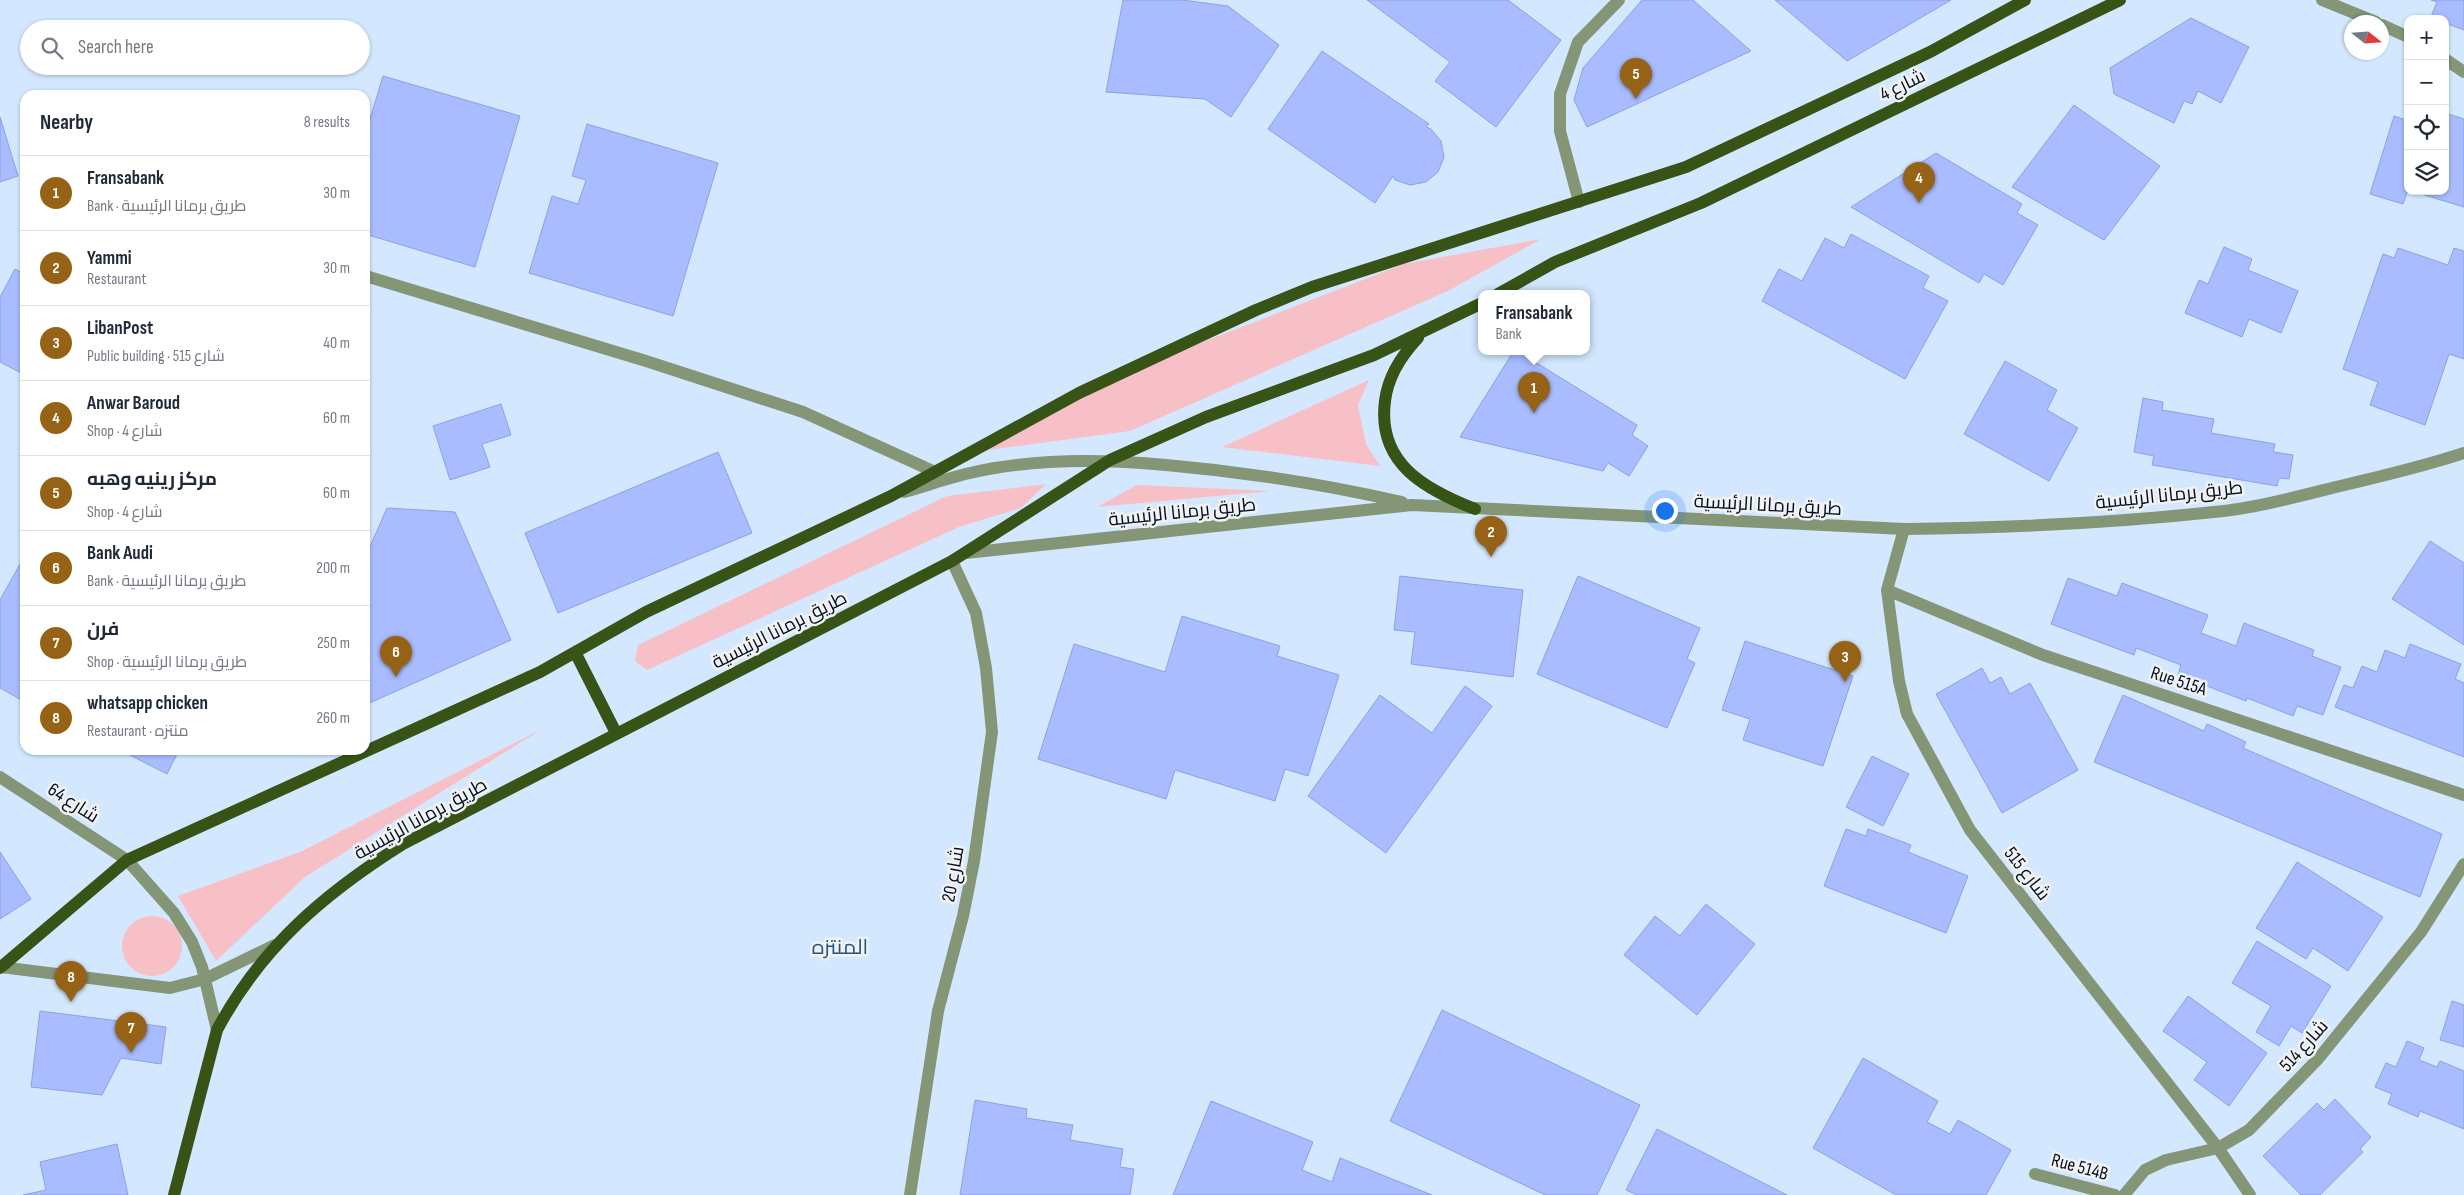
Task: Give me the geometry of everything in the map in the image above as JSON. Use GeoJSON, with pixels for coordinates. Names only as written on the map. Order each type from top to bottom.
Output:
{"type":"FeatureCollection","features":[{"type":"Feature","properties":{"kind":"main road","name":"شارع 4"},"geometry":{"type":"LineString","coordinates":[[370,749],[540,672],[646,612],[891,496],[1078,393],[1256,310],[1312,287],[1686,167],[1930,52],[2025,0]]}},
{"type":"Feature","properties":{"kind":"main road","name":"شارع 4"},"geometry":{"type":"LineString","coordinates":[[1505,290],[1554,262],[1701,203],[2120,0]]}},
{"type":"Feature","properties":{"kind":"main road"},"geometry":{"type":"LineString","coordinates":[[966,553],[1110,460],[1206,417],[1333,372],[1424,333],[1478,305]]}},
{"type":"Feature","properties":{"kind":"main road"},"geometry":{"type":"LineString","coordinates":[[1424,333],[1408,348],[1393,374],[1386,393],[1383,426],[1390,449],[1414,476],[1447,498],[1474,509]]}},
{"type":"Feature","properties":{"kind":"main road","name":"طريق برمانا الرئيسية"},"geometry":{"type":"LineString","coordinates":[[174,1195],[217,1030],[242,986],[275,945],[305,915],[370,865],[404,844],[966,553]]}},
{"type":"Feature","properties":{"kind":"main road"},"geometry":{"type":"LineString","coordinates":[[576,652],[616,733]]}},
{"type":"Feature","properties":{"kind":"main road","name":"شارع 4"},"geometry":{"type":"LineString","coordinates":[[0,967],[127,860],[358,755]]}},
{"type":"Feature","properties":{"kind":"street"},"geometry":{"type":"LineString","coordinates":[[1579,202],[1560,131],[1560,94],[1578,42],[1619,0]]}},
{"type":"Feature","properties":{"kind":"street"},"geometry":{"type":"LineString","coordinates":[[2322,0],[2359,15]]}},
{"type":"Feature","properties":{"kind":"street"},"geometry":{"type":"LineString","coordinates":[[2389,28],[2404,35]]}},
{"type":"Feature","properties":{"kind":"street"},"geometry":{"type":"LineString","coordinates":[[2446,60],[2464,72]]}},
{"type":"Feature","properties":{"kind":"street"},"geometry":{"type":"LineString","coordinates":[[370,277],[646,361],[803,412],[935,472]]}},
{"type":"Feature","properties":{"kind":"street","name":"طريق برمانا الرئيسية"},"geometry":{"type":"LineString","coordinates":[[966,553],[1412,504],[1474,509],[1904,529],[1977,529],[2215,512],[2303,495],[2426,466],[2464,453]]}},
{"type":"Feature","properties":{"kind":"street"},"geometry":{"type":"LineString","coordinates":[[891,496],[971,472],[1044,462],[1110,460],[1229,470],[1282,477],[1412,504]]}},
{"type":"Feature","properties":{"kind":"street","name":"شارع 515"},"geometry":{"type":"LineString","coordinates":[[1904,529],[1887,590],[1900,681],[1907,714],[1970,830],[2218,1148],[2250,1195]]}},
{"type":"Feature","properties":{"kind":"street","name":"شارع 20"},"geometry":{"type":"LineString","coordinates":[[910,1195],[938,1011],[964,916],[974,861],[992,732],[986,668],[976,613],[952,561]]}},
{"type":"Feature","properties":{"kind":"street","name":"Rue 515A"},"geometry":{"type":"LineString","coordinates":[[1887,590],[2043,655],[2464,795]]}},
{"type":"Feature","properties":{"kind":"street","name":"شارع 64"},"geometry":{"type":"LineString","coordinates":[[0,777],[127,860],[183,925],[192,942],[205,979],[217,1030]]}},
{"type":"Feature","properties":{"kind":"street","name":"شارع 514"},"geometry":{"type":"LineString","coordinates":[[2124,1195],[2145,1170],[2166,1160],[2218,1148],[2249,1130],[2318,1059],[2421,932],[2464,864]]}},
{"type":"Feature","properties":{"kind":"street"},"geometry":{"type":"LineString","coordinates":[[0,967],[170,988],[205,979],[275,945]]}},
{"type":"Feature","properties":{"kind":"street","name":"Rue 514B"},"geometry":{"type":"LineString","coordinates":[[2035,1174],[2115,1195]]}},
{"type":"Feature","properties":{"kind":"shaded area"},"geometry":{"type":"Polygon","coordinates":[[[1541,239],[1450,290],[1130,431],[981,451],[1110,378],[1404,264],[1541,239]]]}},
{"type":"Feature","properties":{"kind":"shaded area"},"geometry":{"type":"Polygon","coordinates":[[[1369,380],[1358,405],[1366,444],[1380,466],[1222,447],[1369,380]]]}},
{"type":"Feature","properties":{"kind":"shaded area"},"geometry":{"type":"Polygon","coordinates":[[[1046,484],[1021,508],[959,527],[647,670],[635,661],[638,645],[947,496],[1046,484]]]}},
{"type":"Feature","properties":{"kind":"shaded area"},"geometry":{"type":"Polygon","coordinates":[[[1137,485],[1273,491],[1097,507],[1137,485]]]}},
{"type":"Feature","properties":{"kind":"shaded area"},"geometry":{"type":"Polygon","coordinates":[[[542,729],[305,877],[216,961],[178,896],[300,852],[542,729]]]}},
{"type":"Feature","properties":{"kind":"shaded area"},"geometry":{"type":"Polygon","coordinates":[[[152,916],[169,921],[177,929],[182,946],[177,963],[169,971],[152,976],[135,971],[127,963],[122,946],[127,929],[135,921],[152,916]]]}},
{"type":"Feature","properties":{"kind":"building"},"geometry":{"type":"Polygon","coordinates":[[[1123,0],[1182,0],[1228,6],[1279,45],[1231,117],[1205,99],[1106,92],[1123,0]]]}},
{"type":"Feature","properties":{"kind":"building"},"geometry":{"type":"Polygon","coordinates":[[[1367,0],[1508,0],[1561,40],[1496,127],[1435,81],[1450,62],[1367,0]]]}},
{"type":"Feature","properties":{"kind":"building"},"geometry":{"type":"Polygon","coordinates":[[[1642,0],[1693,0],[1751,51],[1587,127],[1574,100],[1583,68],[1642,0]]]}},
{"type":"Feature","properties":{"kind":"building"},"geometry":{"type":"Polygon","coordinates":[[[1775,0],[1951,0],[1847,61],[1775,0]]]}},
{"type":"Feature","properties":{"kind":"building"},"geometry":{"type":"Polygon","coordinates":[[[2431,0],[2464,0],[2464,30],[2449,24],[2449,15],[2432,15],[2437,2],[2431,0]]]}},
{"type":"Feature","properties":{"kind":"building"},"geometry":{"type":"Polygon","coordinates":[[[2191,18],[2249,47],[2221,103],[2198,91],[2192,104],[2184,101],[2174,123],[2114,94],[2110,68],[2191,18]]]}},
{"type":"Feature","properties":{"kind":"building"},"geometry":{"type":"Polygon","coordinates":[[[1322,51],[1429,124],[1426,127],[1431,129],[1441,141],[1444,157],[1438,172],[1426,182],[1410,185],[1395,180],[1393,176],[1375,203],[1268,129],[1322,51]]]}},
{"type":"Feature","properties":{"kind":"building"},"geometry":{"type":"Polygon","coordinates":[[[383,76],[520,116],[475,267],[370,236],[370,119],[383,76]]]}},
{"type":"Feature","properties":{"kind":"building"},"geometry":{"type":"Polygon","coordinates":[[[2074,105],[2160,166],[2104,240],[2012,187],[2074,105]]]}},
{"type":"Feature","properties":{"kind":"building"},"geometry":{"type":"Polygon","coordinates":[[[2449,114],[2464,119],[2464,207],[2424,195],[2449,195],[2449,114]]]}},
{"type":"Feature","properties":{"kind":"building"},"geometry":{"type":"Polygon","coordinates":[[[2394,116],[2404,119],[2404,195],[2406,195],[2403,204],[2370,194],[2394,116]]]}},
{"type":"Feature","properties":{"kind":"building"},"geometry":{"type":"Polygon","coordinates":[[[0,117],[18,176],[0,182],[0,117]]]}},
{"type":"Feature","properties":{"kind":"building"},"geometry":{"type":"Polygon","coordinates":[[[587,124],[718,163],[673,316],[529,273],[552,196],[578,204],[586,180],[572,176],[587,124]]]}},
{"type":"Feature","properties":{"kind":"building"},"geometry":{"type":"Polygon","coordinates":[[[1936,153],[2022,204],[2017,213],[2038,225],[2003,285],[1984,274],[1979,283],[1851,207],[1936,153]]]}},
{"type":"Feature","properties":{"kind":"building"},"geometry":{"type":"Polygon","coordinates":[[[1851,234],[1929,276],[1923,288],[1948,301],[1905,379],[1762,301],[1779,269],[1802,281],[1825,238],[1844,248],[1851,234]]]}},
{"type":"Feature","properties":{"kind":"building"},"geometry":{"type":"Polygon","coordinates":[[[2224,247],[2252,259],[2248,270],[2298,291],[2281,333],[2249,319],[2242,337],[2185,313],[2199,280],[2208,284],[2224,247]]]}},
{"type":"Feature","properties":{"kind":"building"},"geometry":{"type":"Polygon","coordinates":[[[2398,248],[2448,265],[2454,248],[2464,251],[2464,359],[2449,354],[2425,425],[2370,405],[2378,382],[2343,369],[2383,254],[2394,258],[2398,248]]]}},
{"type":"Feature","properties":{"kind":"building"},"geometry":{"type":"Polygon","coordinates":[[[15,269],[20,272],[20,372],[0,362],[0,297],[15,269]]]}},
{"type":"Feature","properties":{"kind":"building"},"geometry":{"type":"Polygon","coordinates":[[[1511,355],[1524,355],[1637,425],[1632,435],[1648,446],[1629,476],[1608,463],[1603,471],[1460,437],[1511,355]]]}},
{"type":"Feature","properties":{"kind":"building"},"geometry":{"type":"Polygon","coordinates":[[[2005,361],[2057,390],[2047,410],[2078,428],[2049,481],[1964,434],[2005,361]]]}},
{"type":"Feature","properties":{"kind":"building"},"geometry":{"type":"Polygon","coordinates":[[[2143,398],[2163,402],[2162,410],[2214,419],[2211,433],[2275,444],[2273,452],[2293,455],[2289,479],[2279,478],[2277,486],[2152,465],[2154,456],[2134,452],[2143,398]]]}},
{"type":"Feature","properties":{"kind":"building"},"geometry":{"type":"Polygon","coordinates":[[[501,404],[511,435],[482,444],[490,467],[450,480],[433,426],[501,404]]]}},
{"type":"Feature","properties":{"kind":"building"},"geometry":{"type":"Polygon","coordinates":[[[718,452],[752,533],[558,613],[525,533],[718,452]]]}},
{"type":"Feature","properties":{"kind":"building"},"geometry":{"type":"Polygon","coordinates":[[[387,508],[455,512],[511,640],[370,703],[370,547],[387,508]]]}},
{"type":"Feature","properties":{"kind":"building"},"geometry":{"type":"Polygon","coordinates":[[[2430,541],[2464,563],[2464,645],[2392,599],[2430,541]]]}},
{"type":"Feature","properties":{"kind":"building"},"geometry":{"type":"Polygon","coordinates":[[[20,564],[20,699],[0,688],[0,600],[20,564]]]}},
{"type":"Feature","properties":{"kind":"building"},"geometry":{"type":"Polygon","coordinates":[[[1400,576],[1523,590],[1513,677],[1411,664],[1415,632],[1394,630],[1400,576]]]}},
{"type":"Feature","properties":{"kind":"building"},"geometry":{"type":"Polygon","coordinates":[[[1578,576],[1700,628],[1687,659],[1695,663],[1667,728],[1537,674],[1578,576]]]}},
{"type":"Feature","properties":{"kind":"building"},"geometry":{"type":"Polygon","coordinates":[[[2068,578],[2117,596],[2122,583],[2208,615],[2201,633],[2236,646],[2244,623],[2314,650],[2312,656],[2341,667],[2323,715],[2297,706],[2293,716],[2247,698],[2246,701],[2178,675],[2181,665],[2136,648],[2134,655],[2051,624],[2068,578]]]}},
{"type":"Feature","properties":{"kind":"building"},"geometry":{"type":"Polygon","coordinates":[[[1182,616],[1280,646],[1277,656],[1339,675],[1308,776],[1285,769],[1275,801],[1175,770],[1166,799],[1038,759],[1074,644],[1165,672],[1182,616]]]}},
{"type":"Feature","properties":{"kind":"building"},"geometry":{"type":"Polygon","coordinates":[[[1745,641],[1853,676],[1823,766],[1743,740],[1750,719],[1722,710],[1745,641]]]}},
{"type":"Feature","properties":{"kind":"building"},"geometry":{"type":"Polygon","coordinates":[[[2410,644],[2461,664],[2455,679],[2464,683],[2464,757],[2335,707],[2344,685],[2353,688],[2362,666],[2377,672],[2385,650],[2405,658],[2410,644]]]}},
{"type":"Feature","properties":{"kind":"building"},"geometry":{"type":"Polygon","coordinates":[[[1982,668],[1990,683],[2001,677],[2010,694],[2030,683],[2078,770],[2002,813],[1936,694],[1982,668]]]}},
{"type":"Feature","properties":{"kind":"building"},"geometry":{"type":"Polygon","coordinates":[[[1465,686],[1492,706],[1386,853],[1308,796],[1380,695],[1432,733],[1465,686]]]}},
{"type":"Feature","properties":{"kind":"building"},"geometry":{"type":"Polygon","coordinates":[[[2123,695],[2204,731],[2207,724],[2246,742],[2243,748],[2442,834],[2420,897],[2094,762],[2123,695]]]}},
{"type":"Feature","properties":{"kind":"building"},"geometry":{"type":"Polygon","coordinates":[[[130,755],[176,755],[167,774],[130,755]]]}},
{"type":"Feature","properties":{"kind":"building"},"geometry":{"type":"Polygon","coordinates":[[[1872,756],[1909,774],[1883,826],[1846,807],[1872,756]]]}},
{"type":"Feature","properties":{"kind":"building"},"geometry":{"type":"Polygon","coordinates":[[[1846,829],[1866,836],[1868,829],[1911,845],[1908,852],[1968,876],[1946,933],[1824,886],[1846,829]]]}},
{"type":"Feature","properties":{"kind":"building"},"geometry":{"type":"Polygon","coordinates":[[[0,852],[31,899],[0,919],[0,852]]]}},
{"type":"Feature","properties":{"kind":"building"},"geometry":{"type":"Polygon","coordinates":[[[2297,862],[2383,917],[2348,971],[2313,948],[2306,959],[2256,928],[2297,862]]]}},
{"type":"Feature","properties":{"kind":"building"},"geometry":{"type":"Polygon","coordinates":[[[1706,904],[1755,944],[1697,1015],[1624,955],[1655,916],[1680,936],[1706,904]]]}},
{"type":"Feature","properties":{"kind":"building"},"geometry":{"type":"Polygon","coordinates":[[[2257,941],[2331,986],[2302,1033],[2291,1026],[2279,1046],[2256,1032],[2271,1006],[2232,983],[2257,941]]]}},
{"type":"Feature","properties":{"kind":"building"},"geometry":{"type":"Polygon","coordinates":[[[2188,996],[2267,1053],[2229,1106],[2194,1080],[2207,1062],[2163,1031],[2188,996]]]}},
{"type":"Feature","properties":{"kind":"building"},"geometry":{"type":"Polygon","coordinates":[[[2452,1001],[2464,1005],[2464,1047],[2440,1040],[2452,1001]]]}},
{"type":"Feature","properties":{"kind":"building"},"geometry":{"type":"Polygon","coordinates":[[[1442,1010],[1640,1105],[1597,1195],[1545,1195],[1390,1121],[1442,1010]]]}},
{"type":"Feature","properties":{"kind":"building"},"geometry":{"type":"Polygon","coordinates":[[[40,1011],[166,1027],[161,1064],[121,1058],[102,1095],[31,1087],[40,1011]]]}},
{"type":"Feature","properties":{"kind":"building"},"geometry":{"type":"Polygon","coordinates":[[[2407,1041],[2424,1048],[2419,1060],[2437,1067],[2440,1061],[2464,1071],[2464,1129],[2420,1111],[2418,1117],[2388,1104],[2392,1094],[2375,1087],[2386,1063],[2396,1067],[2407,1041]]]}},
{"type":"Feature","properties":{"kind":"building"},"geometry":{"type":"Polygon","coordinates":[[[1863,1058],[1938,1101],[1927,1122],[1950,1134],[1958,1120],[2011,1150],[1986,1195],[1896,1195],[1813,1148],[1863,1058]]]}},
{"type":"Feature","properties":{"kind":"building"},"geometry":{"type":"Polygon","coordinates":[[[2335,1099],[2371,1137],[2360,1149],[2363,1152],[2320,1195],[2301,1195],[2263,1156],[2317,1103],[2324,1110],[2335,1099]]]}},
{"type":"Feature","properties":{"kind":"building"},"geometry":{"type":"Polygon","coordinates":[[[975,1100],[1027,1109],[1026,1118],[1073,1125],[1070,1140],[1123,1149],[1120,1167],[1134,1169],[1130,1195],[960,1195],[975,1100]]]}},
{"type":"Feature","properties":{"kind":"building"},"geometry":{"type":"Polygon","coordinates":[[[1211,1101],[1313,1142],[1302,1170],[1332,1182],[1340,1158],[1432,1195],[1173,1195],[1211,1101]]]}},
{"type":"Feature","properties":{"kind":"building"},"geometry":{"type":"Polygon","coordinates":[[[1657,1129],[1787,1195],[1637,1195],[1626,1190],[1657,1129]]]}},
{"type":"Feature","properties":{"kind":"building"},"geometry":{"type":"Polygon","coordinates":[[[117,1144],[128,1195],[23,1195],[46,1190],[40,1162],[117,1144]]]}},
{"type":"Feature","properties":{"kind":"place","name":"مركز رينيه وهبه"},"geometry":{"type":"Point","coordinates":[1636,99]}},
{"type":"Feature","properties":{"kind":"place","name":"Anwar Baroud"},"geometry":{"type":"Point","coordinates":[1919,203]}},
{"type":"Feature","properties":{"kind":"place","name":"Fransabank"},"geometry":{"type":"Point","coordinates":[1534,413]}},
{"type":"Feature","properties":{"kind":"place","name":"Yammi"},"geometry":{"type":"Point","coordinates":[1491,557]}},
{"type":"Feature","properties":{"kind":"place","name":"Bank Audi"},"geometry":{"type":"Point","coordinates":[396,677]}},
{"type":"Feature","properties":{"kind":"place","name":"LibanPost"},"geometry":{"type":"Point","coordinates":[1845,682]}},
{"type":"Feature","properties":{"kind":"place","name":"whatsapp chicken"},"geometry":{"type":"Point","coordinates":[71,1002]}},
{"type":"Feature","properties":{"kind":"place","name":"فرن"},"geometry":{"type":"Point","coordinates":[131,1053]}},
{"type":"Feature","properties":{"kind":"district","name":"المنتزه"},"geometry":{"type":"Point","coordinates":[840,947]}}]}
